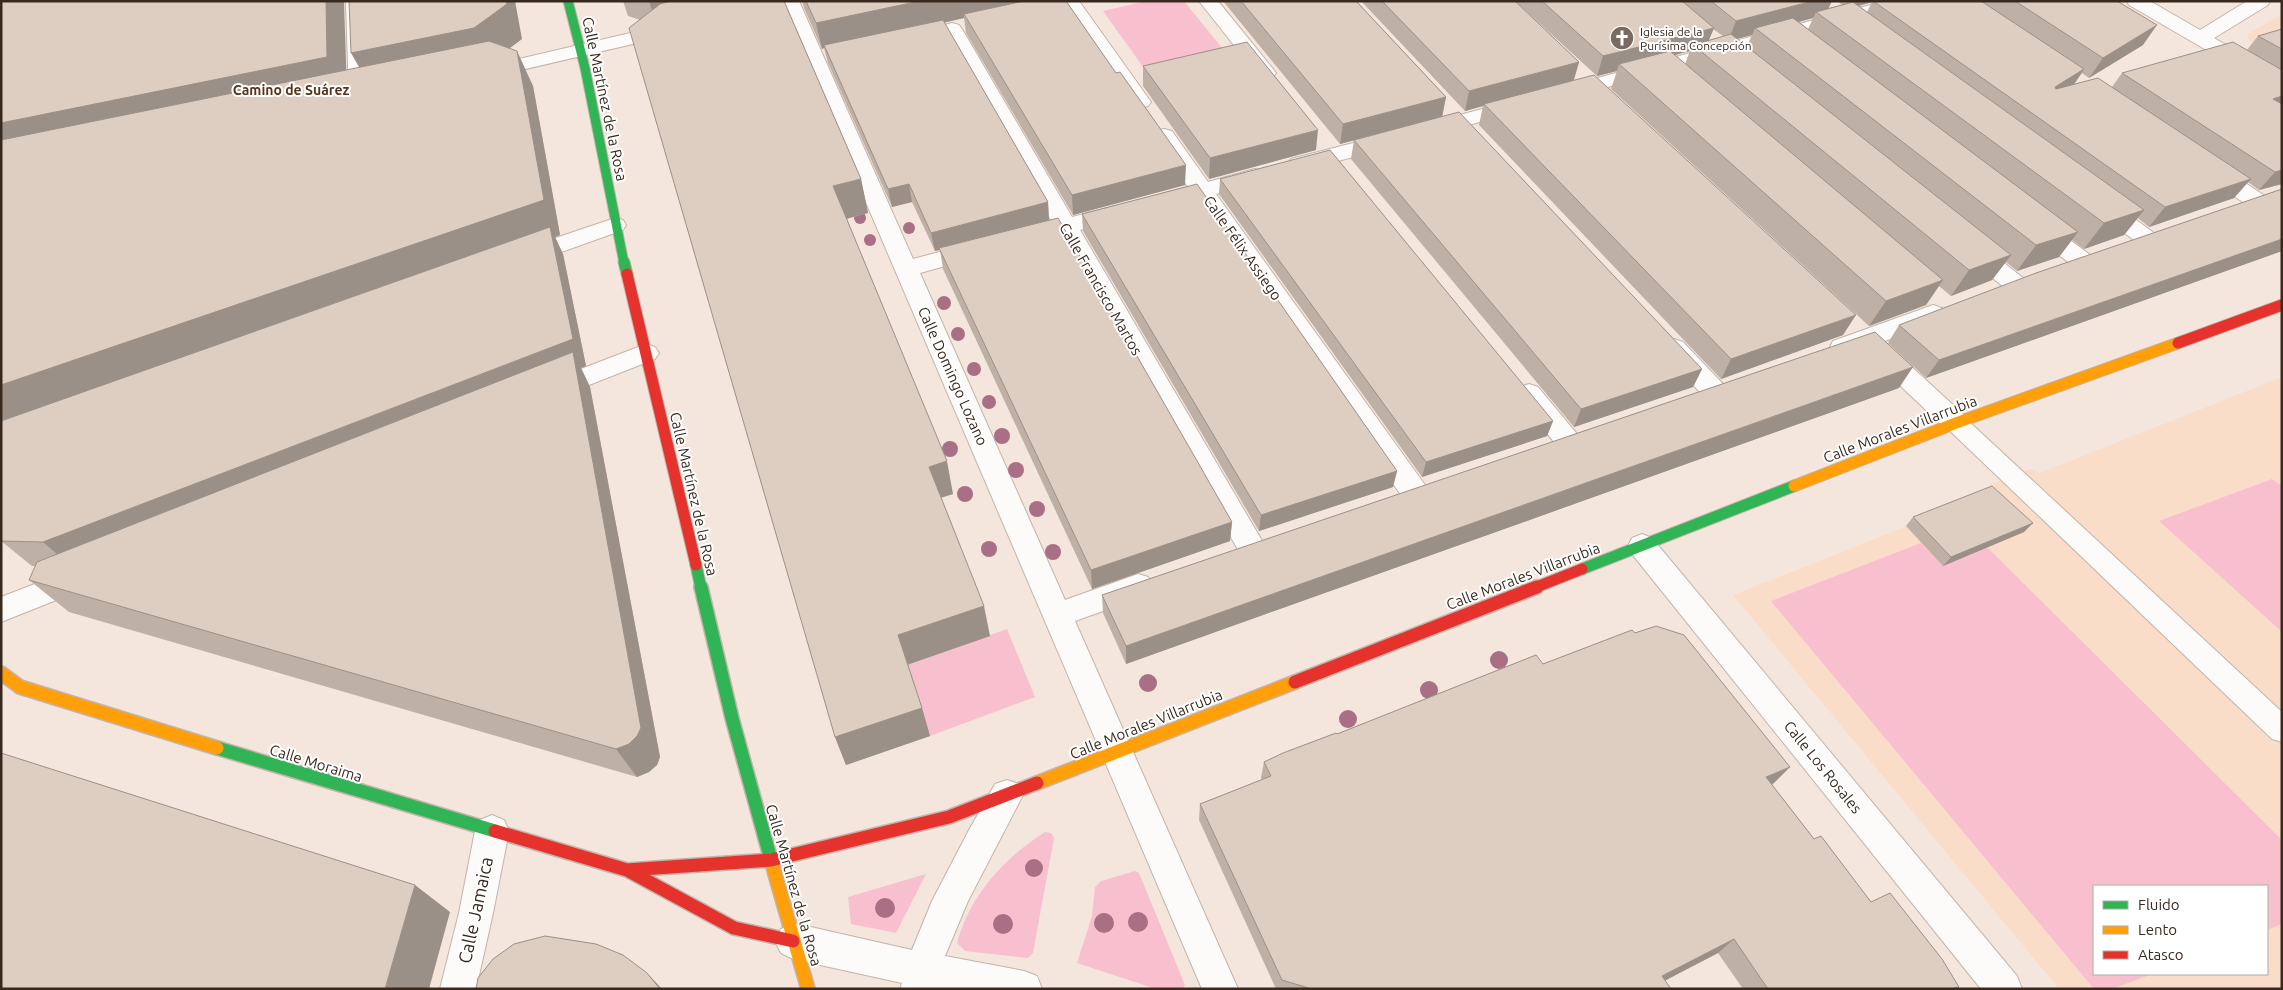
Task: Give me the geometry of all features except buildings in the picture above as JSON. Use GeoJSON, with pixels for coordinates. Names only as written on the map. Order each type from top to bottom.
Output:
{"type":"FeatureCollection","features":[{"type":"Feature","properties":{"kind":"main road","name":"Calle Martínez de la Rosa"},"geometry":{"type":"LineString","coordinates":[[568,1],[582,50],[615,224],[732,718],[808,989]]}},
{"type":"Feature","properties":{"kind":"main road","name":"Calle Morales Villarrubia"},"geometry":{"type":"LineString","coordinates":[[771,860],[949,817],[1956,422],[2282,305]]}},
{"type":"Feature","properties":{"kind":"main road","name":"Calle Moraima"},"geometry":{"type":"LineString","coordinates":[[1,673],[20,687],[492,831],[627,870],[734,928],[793,941]]}},
{"type":"Feature","properties":{"kind":"main road","name":"Calle Moraima"},"geometry":{"type":"LineString","coordinates":[[627,870],[771,860]]}},
{"type":"Feature","properties":{"kind":"street"},"geometry":{"type":"LineString","coordinates":[[355,1],[359,99]]}},
{"type":"Feature","properties":{"kind":"street"},"geometry":{"type":"LineString","coordinates":[[1208,1],[1278,88]]}},
{"type":"Feature","properties":{"kind":"street"},"geometry":{"type":"LineString","coordinates":[[1821,1],[1868,36]]}},
{"type":"Feature","properties":{"kind":"street"},"geometry":{"type":"LineString","coordinates":[[906,269],[1540,100],[1599,92],[1672,73],[1723,50],[1908,1]]}},
{"type":"Feature","properties":{"kind":"street"},"geometry":{"type":"LineString","coordinates":[[2136,1],[2282,86]]}},
{"type":"Feature","properties":{"kind":"street"},"geometry":{"type":"LineString","coordinates":[[2200,38],[2261,1]]}},
{"type":"Feature","properties":{"kind":"street","name":"Calle Domingo Lozano"},"geometry":{"type":"LineString","coordinates":[[788,4],[822,57],[906,269],[1220,989]]}},
{"type":"Feature","properties":{"kind":"street","name":"Calle Félix Assiego"},"geometry":{"type":"LineString","coordinates":[[1068,4],[1202,190],[1415,493]]}},
{"type":"Feature","properties":{"kind":"street"},"geometry":{"type":"LineString","coordinates":[[472,75],[684,26]]}},
{"type":"Feature","properties":{"kind":"street","name":"Calle Francisco Martos"},"geometry":{"type":"LineString","coordinates":[[952,29],[1064,227],[1241,551],[1278,538]]}},
{"type":"Feature","properties":{"kind":"street"},"geometry":{"type":"LineString","coordinates":[[1701,32],[1746,69]]}},
{"type":"Feature","properties":{"kind":"street"},"geometry":{"type":"LineString","coordinates":[[1785,34],[1808,52]]}},
{"type":"Feature","properties":{"kind":"street"},"geometry":{"type":"LineString","coordinates":[[1571,66],[1599,92]]}},
{"type":"Feature","properties":{"kind":"street"},"geometry":{"type":"LineString","coordinates":[[2192,158],[2265,198],[2229,210]]}},
{"type":"Feature","properties":{"kind":"street"},"geometry":{"type":"LineString","coordinates":[[2082,192],[2155,235],[2122,246]]}},
{"type":"Feature","properties":{"kind":"street"},"geometry":{"type":"LineString","coordinates":[[2018,213],[2089,257],[2056,269]]}},
{"type":"Feature","properties":{"kind":"street"},"geometry":{"type":"LineString","coordinates":[[505,264],[615,224]]}},
{"type":"Feature","properties":{"kind":"street"},"geometry":{"type":"LineString","coordinates":[[1953,234],[2022,280],[1989,292]]}},
{"type":"Feature","properties":{"kind":"street"},"geometry":{"type":"LineString","coordinates":[[1821,354],[1859,332],[1946,303]]}},
{"type":"Feature","properties":{"kind":"street"},"geometry":{"type":"LineString","coordinates":[[1859,332],[1956,422]]}},
{"type":"Feature","properties":{"kind":"street"},"geometry":{"type":"LineString","coordinates":[[1661,335],[1715,392]]}},
{"type":"Feature","properties":{"kind":"street"},"geometry":{"type":"LineString","coordinates":[[524,402],[646,353]]}},
{"type":"Feature","properties":{"kind":"street"},"geometry":{"type":"LineString","coordinates":[[1519,381],[1568,441]]}},
{"type":"Feature","properties":{"kind":"street"},"geometry":{"type":"LineString","coordinates":[[1687,401],[1741,382]]}},
{"type":"Feature","properties":{"kind":"street"},"geometry":{"type":"LineString","coordinates":[[1541,450],[1596,432]]}},
{"type":"Feature","properties":{"kind":"street"},"geometry":{"type":"LineString","coordinates":[[1388,502],[1442,484]]}},
{"type":"Feature","properties":{"kind":"street","name":"Calle Los Rosales"},"geometry":{"type":"LineString","coordinates":[[1642,546],[2004,989]]}},
{"type":"Feature","properties":{"kind":"street"},"geometry":{"type":"LineString","coordinates":[[1,610],[102,570]]}},
{"type":"Feature","properties":{"kind":"street"},"geometry":{"type":"LineString","coordinates":[[1057,615],[1157,580]]}},
{"type":"Feature","properties":{"kind":"street"},"geometry":{"type":"LineString","coordinates":[[920,979],[957,885],[1007,795]]}},
{"type":"Feature","properties":{"kind":"street","name":"Calle Jamaica"},"geometry":{"type":"LineString","coordinates":[[458,989],[476,913],[492,831]]}},
{"type":"Feature","properties":{"kind":"street"},"geometry":{"type":"LineString","coordinates":[[793,941],[920,979],[1004,987]]}},
{"type":"Feature","properties":{"kind":"lane"},"geometry":{"type":"LineString","coordinates":[[1956,422],[2282,730]]}},
{"type":"Feature","properties":{"kind":"shaded area"},"geometry":{"type":"Polygon","coordinates":[[[1147,1],[1184,1],[1231,59],[1151,78],[1103,11],[1147,1]]]}},
{"type":"Feature","properties":{"kind":"shaded area"},"geometry":{"type":"Polygon","coordinates":[[[2282,14],[2282,60],[2250,41],[2247,37],[2248,34],[2282,14]]]}},
{"type":"Feature","properties":{"kind":"shaded area"},"geometry":{"type":"Polygon","coordinates":[[[2282,377],[2282,989],[2059,989],[1733,595],[1985,495],[1991,492],[1989,485],[2030,469],[2040,473],[2282,377]]]}},
{"type":"Feature","properties":{"kind":"shaded area"},"geometry":{"type":"Polygon","coordinates":[[[2272,479],[2282,486],[2282,632],[2159,521],[2272,479]]]}},
{"type":"Feature","properties":{"kind":"shaded area"},"geometry":{"type":"Polygon","coordinates":[[[1921,543],[1943,565],[1987,547],[2282,840],[2282,924],[2268,930],[2268,885],[2093,885],[2093,975],[2149,975],[2112,989],[2094,989],[1771,601],[1921,543]]]}},
{"type":"Feature","properties":{"kind":"shaded area"},"geometry":{"type":"Polygon","coordinates":[[[1007,629],[1035,697],[930,736],[907,665],[1007,629]]]}},
{"type":"Feature","properties":{"kind":"shaded area"},"geometry":{"type":"Polygon","coordinates":[[[1045,832],[1051,833],[1054,838],[1033,953],[1028,958],[965,951],[957,943],[970,909],[980,894],[1003,866],[1030,842],[1045,832]]]}},
{"type":"Feature","properties":{"kind":"shaded area"},"geometry":{"type":"Polygon","coordinates":[[[1135,871],[1139,873],[1185,985],[1183,989],[1156,989],[1077,963],[1092,916],[1095,887],[1101,881],[1135,871]]]}},
{"type":"Feature","properties":{"kind":"shaded area"},"geometry":{"type":"Polygon","coordinates":[[[926,874],[896,933],[851,924],[848,897],[926,874]]]}},
{"type":"Feature","properties":{"kind":"traffic: fast"},"geometry":{"type":"LineString","coordinates":[[568,1],[585,68],[627,274]]}},
{"type":"Feature","properties":{"kind":"traffic: fast"},"geometry":{"type":"LineString","coordinates":[[1582,569],[1794,486]]}},
{"type":"Feature","properties":{"kind":"traffic: fast"},"geometry":{"type":"LineString","coordinates":[[696,565],[732,718],[771,860]]}},
{"type":"Feature","properties":{"kind":"traffic: fast"},"geometry":{"type":"LineString","coordinates":[[217,748],[495,831]]}},
{"type":"Feature","properties":{"kind":"traffic: slow"},"geometry":{"type":"LineString","coordinates":[[1794,486],[1956,423],[2178,343]]}},
{"type":"Feature","properties":{"kind":"traffic: slow"},"geometry":{"type":"LineString","coordinates":[[1,673],[20,687],[217,748]]}},
{"type":"Feature","properties":{"kind":"traffic: slow"},"geometry":{"type":"LineString","coordinates":[[1037,783],[1295,682]]}},
{"type":"Feature","properties":{"kind":"traffic: slow"},"geometry":{"type":"LineString","coordinates":[[771,860],[808,989]]}},
{"type":"Feature","properties":{"kind":"traffic: jam"},"geometry":{"type":"LineString","coordinates":[[627,274],[696,565]]}},
{"type":"Feature","properties":{"kind":"traffic: jam"},"geometry":{"type":"LineString","coordinates":[[2178,343],[2282,305]]}},
{"type":"Feature","properties":{"kind":"traffic: jam"},"geometry":{"type":"LineString","coordinates":[[1295,682],[1582,569]]}},
{"type":"Feature","properties":{"kind":"traffic: jam"},"geometry":{"type":"LineString","coordinates":[[627,870],[771,860],[949,817],[1037,783]]}},
{"type":"Feature","properties":{"kind":"traffic: jam"},"geometry":{"type":"LineString","coordinates":[[495,831],[627,870],[734,928],[793,941]]}},
{"type":"Feature","properties":{"kind":"place","name":"Iglesia de la Purísima Concepción"},"geometry":{"type":"Point","coordinates":[1622,38]}},
{"type":"Feature","properties":{"kind":"district","name":"Camino de Suárez"},"geometry":{"type":"Point","coordinates":[291,90]}}]}
